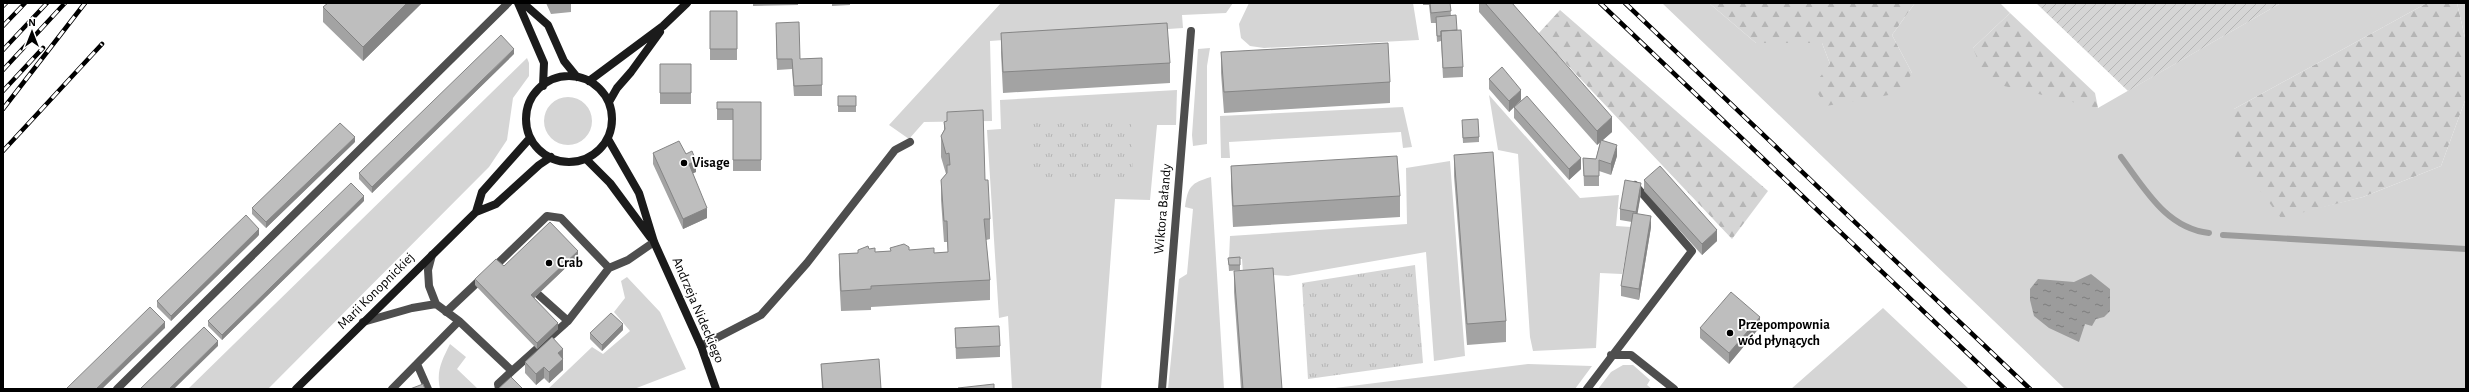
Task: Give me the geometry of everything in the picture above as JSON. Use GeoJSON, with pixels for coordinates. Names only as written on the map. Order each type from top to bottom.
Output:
{"type":"FeatureCollection","features":[{"type":"Feature","properties":{"kind":"street"},"geometry":{"type":"LineString","coordinates":[[117,389],[508,3]]}},
{"type":"Feature","properties":{"kind":"street"},"geometry":{"type":"LineString","coordinates":[[518,3],[544,63],[543,86]]}},
{"type":"Feature","properties":{"kind":"street"},"geometry":{"type":"LineString","coordinates":[[523,3],[548,25],[564,61],[577,77]]}},
{"type":"Feature","properties":{"kind":"street"},"geometry":{"type":"LineString","coordinates":[[589,81],[663,26],[687,3]]}},
{"type":"Feature","properties":{"kind":"street"},"geometry":{"type":"LineString","coordinates":[[608,102],[616,88],[631,72],[663,26]]}},
{"type":"Feature","properties":{"kind":"street","name":"Wiktora Bałandy"},"geometry":{"type":"LineString","coordinates":[[1162,389],[1191,31]]}},
{"type":"Feature","properties":{"kind":"street"},"geometry":{"type":"LineString","coordinates":[[577,77],[589,81],[603,92],[608,102],[612,115],[608,139],[602,148],[586,159],[563,161],[542,153],[530,138],[527,117],[530,104],[543,86],[556,79],[577,77]]}},
{"type":"Feature","properties":{"kind":"street","name":"Marii Konopnickiej"},"geometry":{"type":"LineString","coordinates":[[476,212],[482,192],[530,138]]}},
{"type":"Feature","properties":{"kind":"street","name":"Andrzeja Nideckiego"},"geometry":{"type":"LineString","coordinates":[[608,139],[639,193],[654,242],[701,346],[716,389]]}},
{"type":"Feature","properties":{"kind":"street"},"geometry":{"type":"LineString","coordinates":[[701,346],[762,315],[807,263],[895,150],[910,142]]}},
{"type":"Feature","properties":{"kind":"street","name":"Marii Konopnickiej"},"geometry":{"type":"LineString","coordinates":[[296,389],[476,212],[496,204],[539,165],[551,157]]}},
{"type":"Feature","properties":{"kind":"street","name":"Andrzeja Nideckiego"},"geometry":{"type":"LineString","coordinates":[[586,159],[610,183],[654,242]]}},
{"type":"Feature","properties":{"kind":"street"},"geometry":{"type":"LineString","coordinates":[[1587,389],[1611,355],[1692,251],[1633,183]]}},
{"type":"Feature","properties":{"kind":"street"},"geometry":{"type":"LineString","coordinates":[[446,312],[547,216],[561,218],[609,268]]}},
{"type":"Feature","properties":{"kind":"street"},"geometry":{"type":"LineString","coordinates":[[499,389],[498,384],[568,321],[609,268],[628,260],[654,242]]}},
{"type":"Feature","properties":{"kind":"street"},"geometry":{"type":"LineString","coordinates":[[432,255],[428,270],[429,286],[436,304],[459,321],[512,371]]}},
{"type":"Feature","properties":{"kind":"street"},"geometry":{"type":"LineString","coordinates":[[504,258],[510,266]]}},
{"type":"Feature","properties":{"kind":"street"},"geometry":{"type":"LineString","coordinates":[[524,282],[568,321]]}},
{"type":"Feature","properties":{"kind":"street"},"geometry":{"type":"LineString","coordinates":[[363,322],[412,308],[436,304]]}},
{"type":"Feature","properties":{"kind":"street"},"geometry":{"type":"LineString","coordinates":[[392,389],[459,321]]}},
{"type":"Feature","properties":{"kind":"street"},"geometry":{"type":"LineString","coordinates":[[1611,355],[1631,355],[1674,389]]}},
{"type":"Feature","properties":{"kind":"street"},"geometry":{"type":"LineString","coordinates":[[417,364],[428,389]]}},
{"type":"Feature","properties":{"kind":"green space"},"geometry":{"type":"Polygon","coordinates":[[[1001,3],[1233,3],[1226,13],[1182,15],[1183,28],[990,41],[992,121],[924,122],[909,139],[889,125],[1001,3]]]}},
{"type":"Feature","properties":{"kind":"green space"},"geometry":{"type":"Polygon","coordinates":[[[1249,3],[1413,3],[1419,40],[1264,48],[1250,46],[1241,38],[1239,24],[1249,3]]]}},
{"type":"Feature","properties":{"kind":"green space"},"geometry":{"type":"Polygon","coordinates":[[[1662,3],[1709,3],[1756,43],[1822,43],[1830,64],[1912,73],[1892,35],[1915,3],[2000,3],[2010,13],[1973,48],[2098,108],[2281,3],[2427,3],[2234,109],[2281,217],[2363,197],[2441,166],[2466,98],[2466,389],[2065,389],[1662,3]]]}},
{"type":"Feature","properties":{"kind":"green space"},"geometry":{"type":"Polygon","coordinates":[[[1709,3],[1915,3],[1892,35],[1912,73],[1900,93],[1826,106],[1813,86],[1830,64],[1822,43],[1756,43],[1709,3]]]}},
{"type":"Feature","properties":{"kind":"green space"},"geometry":{"type":"Polygon","coordinates":[[[2036,3],[2281,3],[2128,91],[2036,3]]]}},
{"type":"Feature","properties":{"kind":"green space"},"geometry":{"type":"Polygon","coordinates":[[[2427,3],[2457,3],[2466,42],[2466,98],[2441,166],[2363,197],[2281,218],[2235,158],[2234,109],[2427,3]]]}},
{"type":"Feature","properties":{"kind":"green space"},"geometry":{"type":"Polygon","coordinates":[[[2457,3],[2466,3],[2466,42],[2457,3]]]}},
{"type":"Feature","properties":{"kind":"green space"},"geometry":{"type":"Polygon","coordinates":[[[1560,10],[1768,191],[1732,239],[1538,34],[1560,10]]]}},
{"type":"Feature","properties":{"kind":"green space"},"geometry":{"type":"Polygon","coordinates":[[[2010,13],[2095,93],[2098,108],[1987,82],[1973,48],[2010,13]]]}},
{"type":"Feature","properties":{"kind":"green space"},"geometry":{"type":"Polygon","coordinates":[[[1210,48],[1207,66],[1207,144],[1193,146],[1192,135],[1198,49],[1210,48]]]}},
{"type":"Feature","properties":{"kind":"green space"},"geometry":{"type":"Polygon","coordinates":[[[527,58],[529,63],[529,76],[513,98],[507,140],[489,167],[268,389],[188,389],[527,58]]]}},
{"type":"Feature","properties":{"kind":"green space"},"geometry":{"type":"Polygon","coordinates":[[[1177,90],[1176,125],[1157,125],[1150,200],[1115,199],[1101,389],[1012,389],[1008,316],[999,318],[987,130],[1001,129],[1000,100],[1177,90]]]}},
{"type":"Feature","properties":{"kind":"green space"},"geometry":{"type":"Polygon","coordinates":[[[1489,95],[1580,198],[1619,195],[1616,226],[1631,227],[1622,274],[1600,273],[1596,348],[1533,351],[1530,337],[1518,154],[1498,150],[1489,95]]]}},
{"type":"Feature","properties":{"kind":"green space"},"geometry":{"type":"Polygon","coordinates":[[[563,97],[573,97],[585,104],[592,116],[592,126],[585,138],[573,145],[563,145],[555,141],[548,134],[544,126],[544,116],[548,108],[555,101],[563,97]]]}},
{"type":"Feature","properties":{"kind":"green space"},"geometry":{"type":"Polygon","coordinates":[[[1403,107],[1412,147],[1403,148],[1401,132],[1229,142],[1230,158],[1221,158],[1220,116],[1403,107]]]}},
{"type":"Feature","properties":{"kind":"green space"},"geometry":{"type":"Polygon","coordinates":[[[1131,119],[1133,178],[1031,183],[1029,122],[1131,119]]]}},
{"type":"Feature","properties":{"kind":"green space"},"geometry":{"type":"Polygon","coordinates":[[[1450,161],[1465,356],[1434,361],[1426,252],[1288,276],[1243,273],[1242,259],[1229,259],[1230,236],[1407,224],[1406,168],[1450,161]]]}},
{"type":"Feature","properties":{"kind":"green space"},"geometry":{"type":"Polygon","coordinates":[[[1211,177],[1224,389],[1168,389],[1179,279],[1187,274],[1193,209],[1185,207],[1186,200],[1192,186],[1199,181],[1211,177]]]}},
{"type":"Feature","properties":{"kind":"green space"},"geometry":{"type":"Polygon","coordinates":[[[1415,265],[1423,363],[1308,379],[1302,283],[1415,265]]]}},
{"type":"Feature","properties":{"kind":"green space"},"geometry":{"type":"Polygon","coordinates":[[[627,277],[660,312],[686,369],[634,389],[548,389],[592,347],[603,354],[630,331],[614,312],[625,298],[621,281],[627,277]]]}},
{"type":"Feature","properties":{"kind":"green space"},"geometry":{"type":"Polygon","coordinates":[[[1883,308],[1969,389],[1791,389],[1883,308]]]}},
{"type":"Feature","properties":{"kind":"green space"},"geometry":{"type":"Polygon","coordinates":[[[450,344],[466,357],[457,369],[478,389],[440,389],[439,371],[450,344]]]}},
{"type":"Feature","properties":{"kind":"green space"},"geometry":{"type":"Polygon","coordinates":[[[1528,364],[1592,366],[1575,389],[1327,389],[1528,364]]]}},
{"type":"Feature","properties":{"kind":"green space"},"geometry":{"type":"Polygon","coordinates":[[[1623,365],[1633,365],[1650,380],[1647,385],[1652,389],[1598,389],[1611,372],[1623,365]]]}},
{"type":"Feature","properties":{"kind":"water"},"geometry":{"type":"Polygon","coordinates":[[[2091,274],[2110,289],[2110,311],[2104,317],[2096,319],[2092,326],[2085,324],[2079,342],[2049,328],[2034,316],[2030,300],[2030,289],[2038,279],[2074,282],[2091,274]]]}},
{"type":"Feature","properties":{"kind":"building"},"geometry":{"type":"Polygon","coordinates":[[[328,3],[407,3],[363,47],[323,7],[328,3]]]}},
{"type":"Feature","properties":{"kind":"building"},"geometry":{"type":"Polygon","coordinates":[[[1430,3],[1450,3],[1451,11],[1431,13],[1430,3]]]}},
{"type":"Feature","properties":{"kind":"building"},"geometry":{"type":"Polygon","coordinates":[[[1485,3],[1512,3],[1612,117],[1597,131],[1485,3]]]}},
{"type":"Feature","properties":{"kind":"building"},"geometry":{"type":"Polygon","coordinates":[[[710,11],[737,11],[737,49],[710,49],[710,11]]]}},
{"type":"Feature","properties":{"kind":"building"},"geometry":{"type":"Polygon","coordinates":[[[1456,15],[1457,30],[1441,31],[1441,36],[1437,36],[1436,17],[1456,15]]]}},
{"type":"Feature","properties":{"kind":"building"},"geometry":{"type":"Polygon","coordinates":[[[799,22],[800,59],[822,58],[822,85],[794,86],[792,59],[777,59],[776,23],[799,22]]]}},
{"type":"Feature","properties":{"kind":"building"},"geometry":{"type":"Polygon","coordinates":[[[1167,23],[1170,63],[1003,72],[1001,33],[1167,23]]]}},
{"type":"Feature","properties":{"kind":"building"},"geometry":{"type":"Polygon","coordinates":[[[1461,30],[1463,67],[1443,68],[1441,31],[1461,30]]]}},
{"type":"Feature","properties":{"kind":"building"},"geometry":{"type":"Polygon","coordinates":[[[501,35],[514,49],[372,187],[359,173],[501,35]]]}},
{"type":"Feature","properties":{"kind":"building"},"geometry":{"type":"Polygon","coordinates":[[[1388,43],[1390,82],[1224,92],[1221,52],[1388,43]]]}},
{"type":"Feature","properties":{"kind":"building"},"geometry":{"type":"Polygon","coordinates":[[[660,64],[691,64],[691,93],[660,93],[660,64]]]}},
{"type":"Feature","properties":{"kind":"building"},"geometry":{"type":"Polygon","coordinates":[[[1502,67],[1521,90],[1509,101],[1489,79],[1502,67]]]}},
{"type":"Feature","properties":{"kind":"building"},"geometry":{"type":"Polygon","coordinates":[[[838,96],[856,96],[856,106],[838,106],[838,96]]]}},
{"type":"Feature","properties":{"kind":"building"},"geometry":{"type":"Polygon","coordinates":[[[1527,96],[1581,158],[1569,169],[1514,107],[1527,96]]]}},
{"type":"Feature","properties":{"kind":"building"},"geometry":{"type":"Polygon","coordinates":[[[717,102],[761,102],[761,160],[733,160],[733,109],[717,109],[717,102]]]}},
{"type":"Feature","properties":{"kind":"building"},"geometry":{"type":"Polygon","coordinates":[[[983,110],[985,180],[988,180],[990,219],[984,219],[990,280],[871,286],[871,289],[841,291],[839,254],[858,253],[858,250],[868,246],[869,249],[875,248],[875,252],[891,251],[890,248],[904,244],[909,247],[909,250],[934,248],[934,253],[948,252],[947,221],[944,221],[941,180],[947,173],[947,165],[950,165],[949,153],[946,154],[941,136],[945,129],[944,122],[947,121],[947,112],[983,110]]]}},
{"type":"Feature","properties":{"kind":"building"},"geometry":{"type":"Polygon","coordinates":[[[1478,119],[1479,137],[1463,138],[1462,120],[1478,119]]]}},
{"type":"Feature","properties":{"kind":"building"},"geometry":{"type":"Polygon","coordinates":[[[340,123],[355,137],[266,222],[252,208],[340,123]]]}},
{"type":"Feature","properties":{"kind":"building"},"geometry":{"type":"Polygon","coordinates":[[[1601,140],[1617,145],[1611,164],[1599,160],[1599,176],[1584,176],[1583,158],[1596,159],[1601,140]]]}},
{"type":"Feature","properties":{"kind":"building"},"geometry":{"type":"Polygon","coordinates":[[[679,141],[686,154],[692,151],[696,161],[689,164],[707,208],[683,219],[653,153],[679,141]]]}},
{"type":"Feature","properties":{"kind":"building"},"geometry":{"type":"Polygon","coordinates":[[[1493,152],[1506,321],[1467,324],[1454,155],[1493,152]]]}},
{"type":"Feature","properties":{"kind":"building"},"geometry":{"type":"Polygon","coordinates":[[[1397,156],[1400,196],[1233,206],[1231,166],[1397,156]]]}},
{"type":"Feature","properties":{"kind":"building"},"geometry":{"type":"Polygon","coordinates":[[[1660,166],[1717,230],[1702,244],[1644,180],[1660,166]]]}},
{"type":"Feature","properties":{"kind":"building"},"geometry":{"type":"Polygon","coordinates":[[[1625,180],[1641,183],[1636,212],[1620,209],[1625,180]]]}},
{"type":"Feature","properties":{"kind":"building"},"geometry":{"type":"Polygon","coordinates":[[[351,183],[364,196],[222,335],[208,321],[351,183]]]}},
{"type":"Feature","properties":{"kind":"building"},"geometry":{"type":"Polygon","coordinates":[[[1633,213],[1651,216],[1639,289],[1621,286],[1633,213]]]}},
{"type":"Feature","properties":{"kind":"building"},"geometry":{"type":"Polygon","coordinates":[[[246,215],[259,229],[171,316],[157,301],[246,215]]]}},
{"type":"Feature","properties":{"kind":"building"},"geometry":{"type":"Polygon","coordinates":[[[550,222],[578,251],[531,295],[558,323],[537,343],[475,279],[496,259],[504,266],[550,222]]]}},
{"type":"Feature","properties":{"kind":"building"},"geometry":{"type":"Polygon","coordinates":[[[1240,257],[1240,265],[1229,265],[1228,258],[1240,257]]]}},
{"type":"Feature","properties":{"kind":"building"},"geometry":{"type":"Polygon","coordinates":[[[1273,268],[1282,389],[1243,389],[1234,271],[1273,268]]]}},
{"type":"Feature","properties":{"kind":"building","name":"Przepompownia wód płynących"},"geometry":{"type":"Polygon","coordinates":[[[1731,292],[1760,317],[1729,353],[1700,328],[1731,292]]]}},
{"type":"Feature","properties":{"kind":"building"},"geometry":{"type":"Polygon","coordinates":[[[150,307],[165,322],[96,389],[66,389],[150,307]]]}},
{"type":"Feature","properties":{"kind":"building"},"geometry":{"type":"Polygon","coordinates":[[[611,313],[623,324],[602,345],[590,333],[611,313]]]}},
{"type":"Feature","properties":{"kind":"building"},"geometry":{"type":"Polygon","coordinates":[[[999,326],[1000,346],[956,348],[955,328],[999,326]]]}},
{"type":"Feature","properties":{"kind":"building"},"geometry":{"type":"Polygon","coordinates":[[[204,327],[218,341],[169,389],[140,389],[204,327]]]}},
{"type":"Feature","properties":{"kind":"building"},"geometry":{"type":"Polygon","coordinates":[[[552,337],[563,349],[558,353],[563,359],[549,372],[544,367],[536,374],[525,362],[552,337]]]}},
{"type":"Feature","properties":{"kind":"building"},"geometry":{"type":"Polygon","coordinates":[[[879,359],[881,389],[823,389],[821,364],[879,359]]]}},
{"type":"Feature","properties":{"kind":"building"},"geometry":{"type":"Polygon","coordinates":[[[511,377],[523,389],[498,389],[511,377]]]}},
{"type":"Feature","properties":{"kind":"building"},"geometry":{"type":"Polygon","coordinates":[[[423,384],[425,389],[410,389],[423,384]]]}},
{"type":"Feature","properties":{"kind":"building"},"geometry":{"type":"Polygon","coordinates":[[[994,384],[994,389],[958,389],[958,388],[994,384]]]}},
{"type":"Feature","properties":{"kind":"waterway"},"geometry":{"type":"LineString","coordinates":[[2121,157],[2148,194],[2169,215],[2180,224],[2194,230],[2209,233]]}},
{"type":"Feature","properties":{"kind":"waterway"},"geometry":{"type":"LineString","coordinates":[[2223,235],[2466,249]]}},
{"type":"Feature","properties":{"kind":"railway"},"geometry":{"type":"LineString","coordinates":[[3,6],[6,3]]}},
{"type":"Feature","properties":{"kind":"railway"},"geometry":{"type":"LineString","coordinates":[[3,26],[25,3]]}},
{"type":"Feature","properties":{"kind":"railway"},"geometry":{"type":"LineString","coordinates":[[3,50],[47,3]]}},
{"type":"Feature","properties":{"kind":"railway"},"geometry":{"type":"LineString","coordinates":[[3,70],[65,3]]}},
{"type":"Feature","properties":{"kind":"railway"},"geometry":{"type":"LineString","coordinates":[[3,109],[85,3]]}},
{"type":"Feature","properties":{"kind":"railway"},"geometry":{"type":"LineString","coordinates":[[1600,3],[2005,389]]}},
{"type":"Feature","properties":{"kind":"railway"},"geometry":{"type":"LineString","coordinates":[[1625,3],[2030,389]]}},
{"type":"Feature","properties":{"kind":"railway"},"geometry":{"type":"LineString","coordinates":[[3,151],[102,44]]}},
{"type":"Feature","properties":{"kind":"railway"},"geometry":{"type":"LineString","coordinates":[[3,91],[43,48]]}},
{"type":"Feature","properties":{"kind":"place","name":"Visage"},"geometry":{"type":"Point","coordinates":[684,163]}},
{"type":"Feature","properties":{"kind":"place","name":"Crab"},"geometry":{"type":"Point","coordinates":[549,263]}},
{"type":"Feature","properties":{"kind":"place","name":"Przepompownia wód płynących"},"geometry":{"type":"Point","coordinates":[1730,333]}}]}
